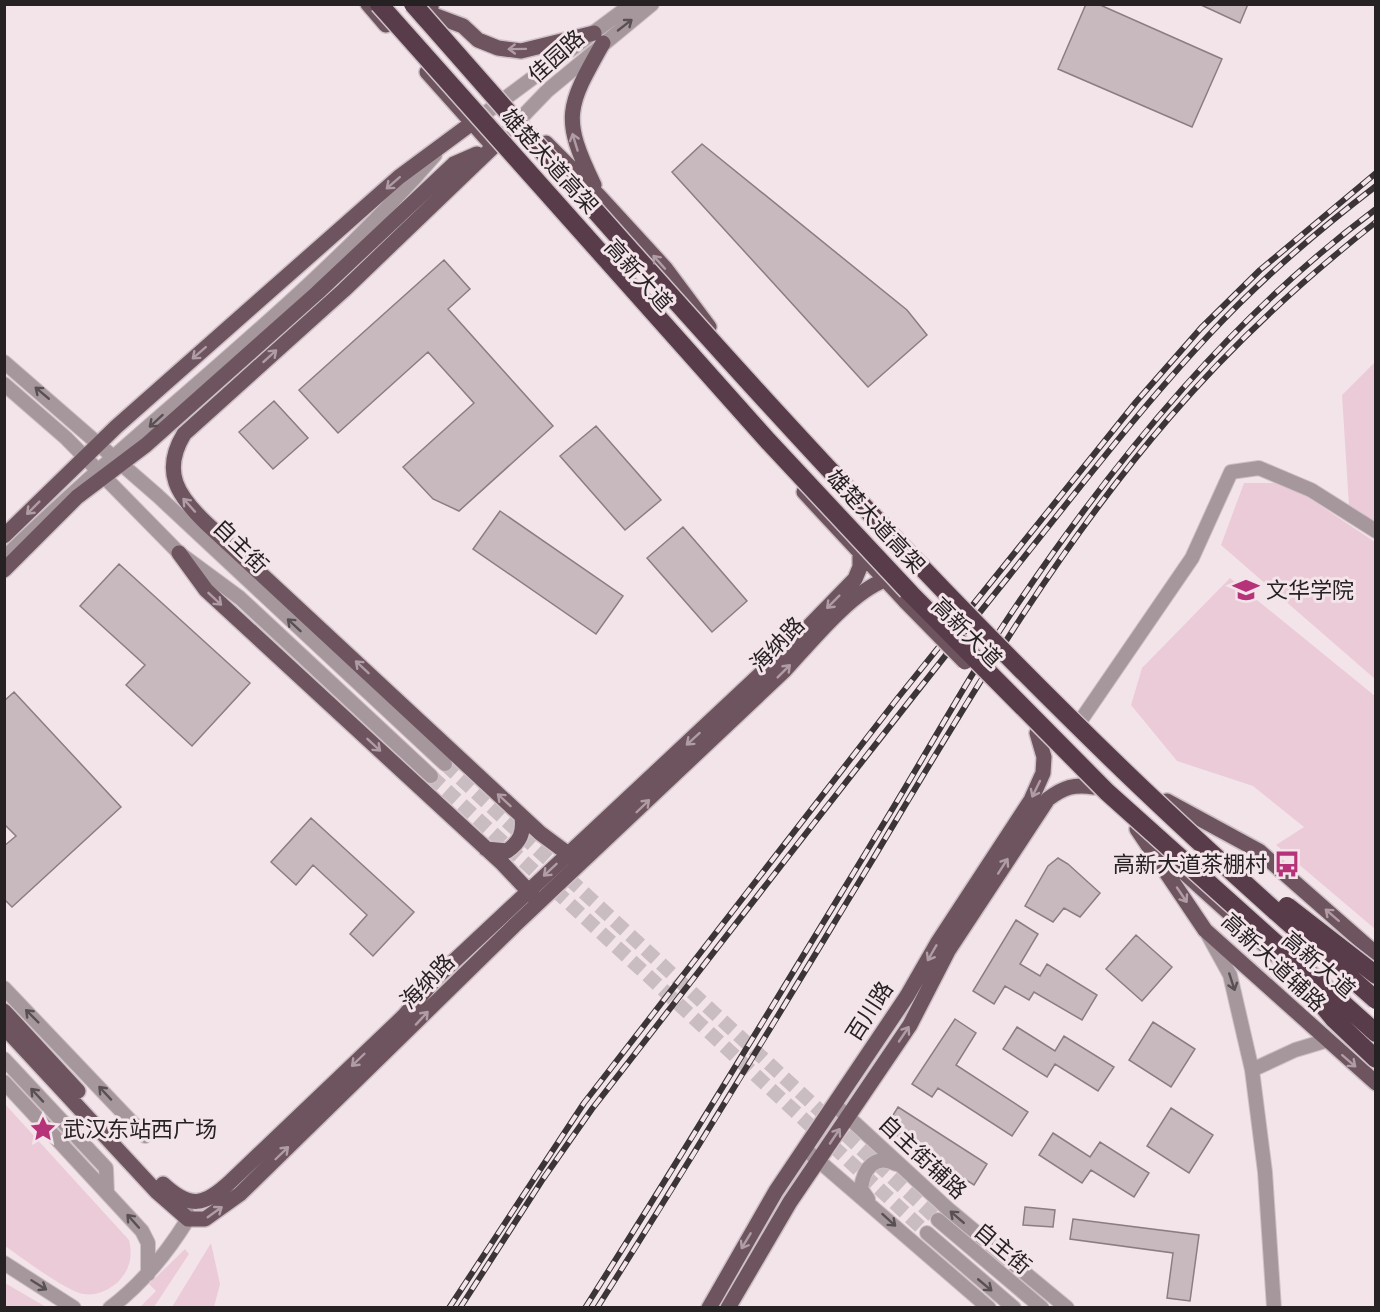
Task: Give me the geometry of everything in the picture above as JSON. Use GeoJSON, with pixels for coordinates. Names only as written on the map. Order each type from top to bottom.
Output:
{"type":"FeatureCollection","features":[{"type":"Feature","properties":{"kind":"highway","name":"雄楚大道高架"},"geometry":{"type":"LineString","coordinates":[[379,4],[768,441],[911,594],[1107,792],[1376,1033]]}},
{"type":"Feature","properties":{"kind":"highway","name":"雄楚大道高架"},"geometry":{"type":"LineString","coordinates":[[413,4],[794,433],[1062,711],[1187,829],[1376,1000]]}},
{"type":"Feature","properties":{"kind":"highway"},"geometry":{"type":"LineString","coordinates":[[1187,829],[1376,975]]}},
{"type":"Feature","properties":{"kind":"highway"},"geometry":{"type":"LineString","coordinates":[[1264,935],[1334,1019],[1376,1059]]}},
{"type":"Feature","properties":{"kind":"main road","name":"高新大道"},"geometry":{"type":"LineString","coordinates":[[368,4],[472,123],[860,554],[906,602],[1137,829],[1376,1044]]}},
{"type":"Feature","properties":{"kind":"main road","name":"高新大道"},"geometry":{"type":"LineString","coordinates":[[428,8],[522,116],[665,268],[708,326],[791,419],[936,571],[1081,720],[1376,990]]}},
{"type":"Feature","properties":{"kind":"main road"},"geometry":{"type":"LineString","coordinates":[[428,8],[463,26],[478,40],[498,48],[521,51],[599,38]]}},
{"type":"Feature","properties":{"kind":"main road"},"geometry":{"type":"LineString","coordinates":[[599,38],[576,95],[572,129],[579,153],[599,196]]}},
{"type":"Feature","properties":{"kind":"main road"},"geometry":{"type":"LineString","coordinates":[[4,536],[99,443],[399,177],[440,149],[472,123]]}},
{"type":"Feature","properties":{"kind":"main road"},"geometry":{"type":"LineString","coordinates":[[4,570],[100,474],[118,460],[146,445],[317,293],[454,164],[494,146]]}},
{"type":"Feature","properties":{"kind":"main road"},"geometry":{"type":"LineString","coordinates":[[494,146],[344,290],[184,434],[175,448],[172,465],[176,487],[184,501],[206,523],[522,817],[540,833],[569,852],[581,864]]}},
{"type":"Feature","properties":{"kind":"main road"},"geometry":{"type":"LineString","coordinates":[[680,354],[675,330],[678,321],[687,318],[708,326]]}},
{"type":"Feature","properties":{"kind":"main road"},"geometry":{"type":"LineString","coordinates":[[179,553],[206,590],[486,849],[540,902]]}},
{"type":"Feature","properties":{"kind":"main road","name":"海纳路"},"geometry":{"type":"LineString","coordinates":[[184,1200],[212,1199],[403,1017],[438,976],[790,647],[855,579],[860,567],[860,554]]}},
{"type":"Feature","properties":{"kind":"main road","name":"海纳路"},"geometry":{"type":"LineString","coordinates":[[188,1219],[205,1219],[240,1194],[540,902],[785,670],[827,625],[873,584],[885,580]]}},
{"type":"Feature","properties":{"kind":"main road","name":"百川路"},"geometry":{"type":"LineString","coordinates":[[709,1308],[770,1201],[835,1105],[1038,788],[1043,773],[1044,757],[1032,728]]}},
{"type":"Feature","properties":{"kind":"main road","name":"百川路"},"geometry":{"type":"LineString","coordinates":[[728,1308],[760,1249],[909,1025],[948,951],[1048,799],[1063,788],[1076,785],[1094,788]]}},
{"type":"Feature","properties":{"kind":"main road"},"geometry":{"type":"LineString","coordinates":[[1167,801],[1259,851],[1376,954]]}},
{"type":"Feature","properties":{"kind":"main road"},"geometry":{"type":"LineString","coordinates":[[486,849],[507,851],[515,846],[523,829],[522,817]]}},
{"type":"Feature","properties":{"kind":"main road","name":"高新大道辅路"},"geometry":{"type":"LineString","coordinates":[[1137,829],[1205,930],[1325,1041],[1376,1083]]}},
{"type":"Feature","properties":{"kind":"main road"},"geometry":{"type":"LineString","coordinates":[[4,1011],[163,1183],[184,1200]]}},
{"type":"Feature","properties":{"kind":"main road"},"geometry":{"type":"LineString","coordinates":[[4,1027],[156,1191],[188,1219]]}},
{"type":"Feature","properties":{"kind":"street","name":"佳园路"},"geometry":{"type":"LineString","coordinates":[[494,146],[632,4]]}},
{"type":"Feature","properties":{"kind":"street","name":"佳园路"},"geometry":{"type":"LineString","coordinates":[[472,123],[506,98],[652,4]]}},
{"type":"Feature","properties":{"kind":"street"},"geometry":{"type":"LineString","coordinates":[[118,460],[325,272],[440,149]]}},
{"type":"Feature","properties":{"kind":"street","name":"自主街"},"geometry":{"type":"LineString","coordinates":[[4,362],[118,460],[446,764]]}},
{"type":"Feature","properties":{"kind":"street","name":"自主街"},"geometry":{"type":"LineString","coordinates":[[4,384],[85,457],[179,553],[240,598],[431,776]]}},
{"type":"Feature","properties":{"kind":"street"},"geometry":{"type":"LineString","coordinates":[[1081,720],[1192,558],[1231,472],[1259,468],[1311,490],[1376,531]]}},
{"type":"Feature","properties":{"kind":"street"},"geometry":{"type":"LineString","coordinates":[[4,558],[100,474]]}},
{"type":"Feature","properties":{"kind":"street"},"geometry":{"type":"LineString","coordinates":[[206,523],[250,584]]}},
{"type":"Feature","properties":{"kind":"street"},"geometry":{"type":"LineString","coordinates":[[1205,930],[1230,975],[1252,1070],[1265,1172],[1274,1308]]}},
{"type":"Feature","properties":{"kind":"street"},"geometry":{"type":"LineString","coordinates":[[4,988],[145,1136]]}},
{"type":"Feature","properties":{"kind":"street"},"geometry":{"type":"LineString","coordinates":[[1252,1070],[1295,1050],[1325,1041]]}},
{"type":"Feature","properties":{"kind":"street"},"geometry":{"type":"LineString","coordinates":[[4,1059],[106,1168],[107,1192]]}},
{"type":"Feature","properties":{"kind":"street"},"geometry":{"type":"LineString","coordinates":[[4,1082],[142,1231],[148,1243],[148,1274]]}},
{"type":"Feature","properties":{"kind":"street","name":"自主街辅路"},"geometry":{"type":"LineString","coordinates":[[835,1105],[1004,1257],[1067,1308]]}},
{"type":"Feature","properties":{"kind":"street"},"geometry":{"type":"LineString","coordinates":[[805,1149],[989,1308]]}},
{"type":"Feature","properties":{"kind":"street"},"geometry":{"type":"LineString","coordinates":[[871,1204],[861,1189],[866,1169],[871,1163],[880,1160],[888,1160],[901,1166]]}},
{"type":"Feature","properties":{"kind":"street"},"geometry":{"type":"LineString","coordinates":[[110,1308],[148,1274],[173,1243],[188,1219],[184,1200]]}},
{"type":"Feature","properties":{"kind":"street","name":"自主街"},"geometry":{"type":"LineString","coordinates":[[938,1220],[1042,1308]]}},
{"type":"Feature","properties":{"kind":"street","name":"自主街"},"geometry":{"type":"LineString","coordinates":[[927,1233],[1014,1308]]}},
{"type":"Feature","properties":{"kind":"street"},"geometry":{"type":"LineString","coordinates":[[4,1263],[74,1308]]}},
{"type":"Feature","properties":{"kind":"shaded area"},"geometry":{"type":"Polygon","coordinates":[[[1375,362],[1375,521],[1349,506],[1342,395],[1375,362]]]}},
{"type":"Feature","properties":{"kind":"shaded area"},"geometry":{"type":"Polygon","coordinates":[[[1244,483],[1275,483],[1303,494],[1375,542],[1375,679],[1221,545],[1244,483]]]}},
{"type":"Feature","properties":{"kind":"shaded area"},"geometry":{"type":"Polygon","coordinates":[[[1230,578],[1375,696],[1375,929],[1276,845],[1304,827],[1253,786],[1177,761],[1131,705],[1142,668],[1230,578]]]}},
{"type":"Feature","properties":{"kind":"shaded area"},"geometry":{"type":"Polygon","coordinates":[[[4,1103],[129,1240],[131,1252],[128,1267],[118,1282],[107,1290],[94,1294],[76,1292],[5,1246],[4,1103]]]}},
{"type":"Feature","properties":{"kind":"shaded area"},"geometry":{"type":"Polygon","coordinates":[[[211,1243],[220,1284],[214,1307],[172,1307],[211,1243]]]}},
{"type":"Feature","properties":{"kind":"shaded area"},"geometry":{"type":"Polygon","coordinates":[[[185,1249],[189,1254],[154,1307],[140,1307],[156,1291],[149,1284],[185,1249]]]}},
{"type":"Feature","properties":{"kind":"shaded area"},"geometry":{"type":"Polygon","coordinates":[[[5,1283],[46,1307],[5,1307],[5,1283]]]}},
{"type":"Feature","properties":{"kind":"building"},"geometry":{"type":"Polygon","coordinates":[[[1086,4],[1098,4],[1222,59],[1192,127],[1058,69],[1086,4]]]}},
{"type":"Feature","properties":{"kind":"building"},"geometry":{"type":"Polygon","coordinates":[[[1199,4],[1248,4],[1240,23],[1199,4]]]}},
{"type":"Feature","properties":{"kind":"building"},"geometry":{"type":"Polygon","coordinates":[[[702,144],[907,310],[927,335],[868,387],[672,172],[702,144]]]}},
{"type":"Feature","properties":{"kind":"building"},"geometry":{"type":"Polygon","coordinates":[[[444,260],[470,289],[448,309],[553,426],[459,511],[433,499],[403,467],[474,403],[428,352],[338,433],[299,390],[444,260]]]}},
{"type":"Feature","properties":{"kind":"building"},"geometry":{"type":"Polygon","coordinates":[[[274,401],[308,438],[273,469],[239,432],[274,401]]]}},
{"type":"Feature","properties":{"kind":"building"},"geometry":{"type":"Polygon","coordinates":[[[596,426],[661,500],[625,530],[560,456],[596,426]]]}},
{"type":"Feature","properties":{"kind":"building"},"geometry":{"type":"Polygon","coordinates":[[[500,511],[623,596],[596,634],[473,549],[500,511]]]}},
{"type":"Feature","properties":{"kind":"building"},"geometry":{"type":"Polygon","coordinates":[[[683,527],[747,601],[712,632],[647,558],[683,527]]]}},
{"type":"Feature","properties":{"kind":"building"},"geometry":{"type":"Polygon","coordinates":[[[119,564],[250,683],[192,746],[126,685],[145,665],[80,606],[119,564]]]}},
{"type":"Feature","properties":{"kind":"building"},"geometry":{"type":"Polygon","coordinates":[[[14,692],[121,807],[12,907],[4,899],[4,846],[16,836],[4,824],[4,701],[14,692]]]}},
{"type":"Feature","properties":{"kind":"building"},"geometry":{"type":"Polygon","coordinates":[[[311,818],[414,912],[373,956],[350,934],[367,915],[313,865],[296,885],[271,862],[311,818]]]}},
{"type":"Feature","properties":{"kind":"building"},"geometry":{"type":"Polygon","coordinates":[[[1058,858],[1100,893],[1080,917],[1064,908],[1053,922],[1025,906],[1048,866],[1058,858]]]}},
{"type":"Feature","properties":{"kind":"building"},"geometry":{"type":"Polygon","coordinates":[[[1016,920],[1038,934],[1020,964],[1040,976],[1047,964],[1097,995],[1082,1020],[1034,992],[1029,1000],[1005,986],[994,1004],[973,991],[1016,920]]]}},
{"type":"Feature","properties":{"kind":"building"},"geometry":{"type":"Polygon","coordinates":[[[1136,935],[1172,967],[1142,1001],[1106,969],[1136,935]]]}},
{"type":"Feature","properties":{"kind":"building"},"geometry":{"type":"Polygon","coordinates":[[[955,1019],[976,1033],[956,1065],[1028,1112],[1012,1136],[938,1088],[932,1097],[912,1084],[955,1019]]]}},
{"type":"Feature","properties":{"kind":"building"},"geometry":{"type":"Polygon","coordinates":[[[1153,1022],[1195,1049],[1171,1087],[1129,1060],[1153,1022]]]}},
{"type":"Feature","properties":{"kind":"building"},"geometry":{"type":"Polygon","coordinates":[[[1017,1027],[1055,1051],[1064,1036],[1114,1067],[1098,1091],[1055,1064],[1047,1077],[1003,1049],[1017,1027]]]}},
{"type":"Feature","properties":{"kind":"building"},"geometry":{"type":"Polygon","coordinates":[[[898,1107],[987,1164],[974,1185],[885,1128],[898,1107]]]}},
{"type":"Feature","properties":{"kind":"building"},"geometry":{"type":"Polygon","coordinates":[[[1171,1108],[1213,1135],[1189,1173],[1147,1146],[1171,1108]]]}},
{"type":"Feature","properties":{"kind":"building"},"geometry":{"type":"Polygon","coordinates":[[[1053,1133],[1090,1157],[1100,1142],[1149,1173],[1134,1197],[1091,1170],[1082,1183],[1039,1155],[1053,1133]]]}},
{"type":"Feature","properties":{"kind":"building"},"geometry":{"type":"Polygon","coordinates":[[[1025,1207],[1055,1210],[1053,1227],[1023,1225],[1025,1207]]]}},
{"type":"Feature","properties":{"kind":"building"},"geometry":{"type":"Polygon","coordinates":[[[1073,1219],[1199,1235],[1190,1301],[1167,1298],[1173,1253],[1070,1239],[1073,1219]]]}},
{"type":"Feature","properties":{"kind":"tunnel"},"geometry":{"type":"LineString","coordinates":[[445,764],[938,1220]]}},
{"type":"Feature","properties":{"kind":"tunnel"},"geometry":{"type":"LineString","coordinates":[[431,776],[927,1233]]}},
{"type":"Feature","properties":{"kind":"railway"},"geometry":{"type":"LineString","coordinates":[[449,1308],[584,1103],[897,699],[1136,402],[1201,328],[1260,270],[1376,173]]}},
{"type":"Feature","properties":{"kind":"railway"},"geometry":{"type":"LineString","coordinates":[[460,1308],[543,1179],[592,1109],[904,708],[1106,454],[1156,394],[1247,296],[1310,239],[1376,186]]}},
{"type":"Feature","properties":{"kind":"railway"},"geometry":{"type":"LineString","coordinates":[[585,1308],[775,1002],[987,651],[1061,542],[1141,438],[1228,340],[1324,250],[1376,209]]}},
{"type":"Feature","properties":{"kind":"railway"},"geometry":{"type":"LineString","coordinates":[[597,1308],[976,688],[1087,521],[1170,417],[1218,364],[1294,291],[1376,222]]}},
{"type":"Feature","properties":{"kind":"place","name":"文华学院"},"geometry":{"type":"Point","coordinates":[1246,590]}},
{"type":"Feature","properties":{"kind":"place","name":"高新大道茶棚村"},"geometry":{"type":"Point","coordinates":[1287,864]}},
{"type":"Feature","properties":{"kind":"place","name":"武汉东站西广场"},"geometry":{"type":"Point","coordinates":[43,1129]}}]}
